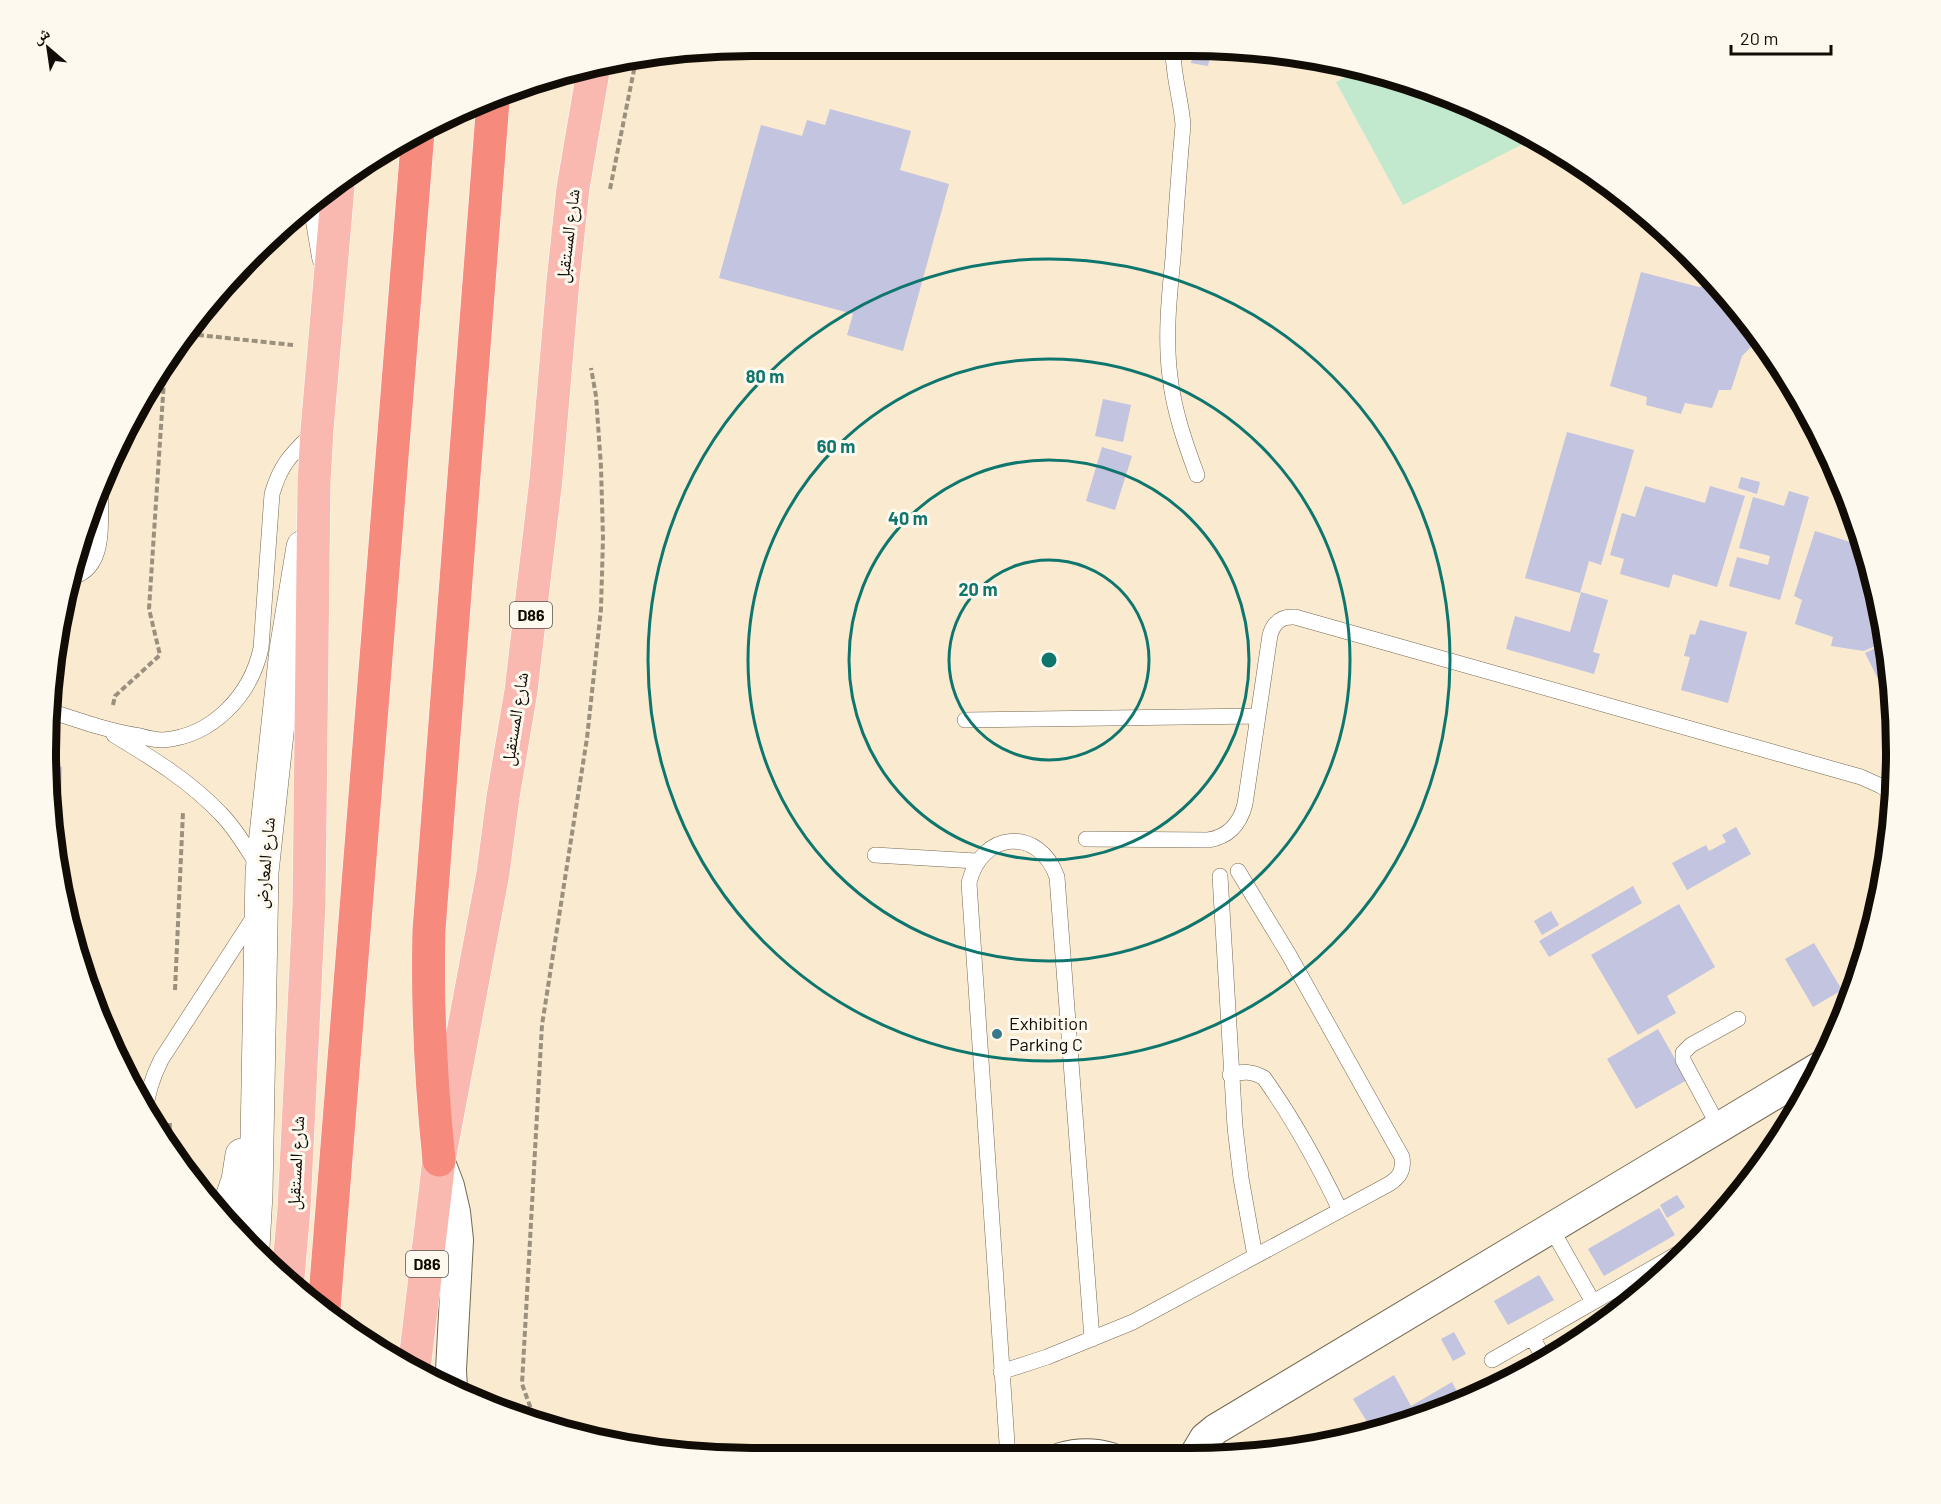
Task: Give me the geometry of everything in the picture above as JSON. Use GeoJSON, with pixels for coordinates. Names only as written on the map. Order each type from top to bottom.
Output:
{"type":"FeatureCollection","features":[{"type":"Feature","properties":{"kind":"highway"},"geometry":{"type":"LineString","coordinates":[[439,1160],[429,1045],[429,930],[493,106]]}},
{"type":"Feature","properties":{"kind":"highway"},"geometry":{"type":"LineString","coordinates":[[325,1302],[417,142]]}},
{"type":"Feature","properties":{"kind":"main road","name":"شارع المستقبل"},"geometry":{"type":"LineString","coordinates":[[415,1361],[439,1160],[489,894],[520,691],[546,479],[572,200],[593,74]]}},
{"type":"Feature","properties":{"kind":"main road","name":"شارع المستقبل"},"geometry":{"type":"LineString","coordinates":[[288,1272],[294,1209],[309,905],[314,483],[337,192]]}},
{"type":"Feature","properties":{"kind":"street","name":"شارع المعارض"},"geometry":{"type":"LineString","coordinates":[[253,1237],[262,872],[286,650],[314,483]]}},
{"type":"Feature","properties":{"kind":"street"},"geometry":{"type":"LineString","coordinates":[[228,1210],[238,1180],[258,1074]]}},
{"type":"Feature","properties":{"kind":"street"},"geometry":{"type":"LineString","coordinates":[[1199,1448],[1205,1438],[1216,1429],[1719,1126],[1804,1078]]}},
{"type":"Feature","properties":{"kind":"street"},"geometry":{"type":"LineString","coordinates":[[439,1160],[449,1186],[458,1240],[452,1380]]}},
{"type":"Feature","properties":{"kind":"lane"},"geometry":{"type":"LineString","coordinates":[[1173,56],[1182,105],[1183,125],[1168,311],[1168,344],[1170,378],[1176,411],[1197,475]]}},
{"type":"Feature","properties":{"kind":"lane"},"geometry":{"type":"LineString","coordinates":[[312,212],[327,305]]}},
{"type":"Feature","properties":{"kind":"lane"},"geometry":{"type":"LineString","coordinates":[[57,713],[106,730],[161,740],[181,736],[201,728],[219,717],[234,703],[247,686],[256,668],[261,648],[272,494],[278,475],[288,458],[317,430]]}},
{"type":"Feature","properties":{"kind":"lane"},"geometry":{"type":"LineString","coordinates":[[79,574],[84,572],[92,563],[98,552],[100,507]]}},
{"type":"Feature","properties":{"kind":"lane"},"geometry":{"type":"LineString","coordinates":[[1086,839],[1208,840],[1228,833],[1236,825],[1242,815],[1272,627],[1286,616],[1295,616],[1861,777],[1884,788]]}},
{"type":"Feature","properties":{"kind":"lane"},"geometry":{"type":"LineString","coordinates":[[965,720],[1258,716]]}},
{"type":"Feature","properties":{"kind":"lane"},"geometry":{"type":"LineString","coordinates":[[106,730],[177,776],[223,815],[262,872]]}},
{"type":"Feature","properties":{"kind":"lane"},"geometry":{"type":"LineString","coordinates":[[1861,777],[1885,778]]}},
{"type":"Feature","properties":{"kind":"lane"},"geometry":{"type":"LineString","coordinates":[[1007,1448],[969,883],[976,861],[985,851],[996,844],[1009,841],[1034,846],[1045,854],[1053,865],[1057,877],[1092,1340]]}},
{"type":"Feature","properties":{"kind":"lane"},"geometry":{"type":"LineString","coordinates":[[875,855],[976,861]]}},
{"type":"Feature","properties":{"kind":"lane"},"geometry":{"type":"LineString","coordinates":[[1001,1372],[1092,1340],[1142,1317],[1396,1180],[1401,1173],[1402,1157],[1289,955],[1238,871]]}},
{"type":"Feature","properties":{"kind":"lane"},"geometry":{"type":"LineString","coordinates":[[1220,876],[1230,1075],[1241,1178],[1255,1256]]}},
{"type":"Feature","properties":{"kind":"lane"},"geometry":{"type":"LineString","coordinates":[[147,1097],[152,1078],[161,1060],[260,908]]}},
{"type":"Feature","properties":{"kind":"lane"},"geometry":{"type":"LineString","coordinates":[[1719,1126],[1683,1060],[1683,1053],[1691,1045],[1738,1019]]}},
{"type":"Feature","properties":{"kind":"lane"},"geometry":{"type":"LineString","coordinates":[[1230,1075],[1248,1071],[1264,1078],[1296,1126],[1340,1210]]}},
{"type":"Feature","properties":{"kind":"lane"},"geometry":{"type":"LineString","coordinates":[[1551,1228],[1593,1302]]}},
{"type":"Feature","properties":{"kind":"lane"},"geometry":{"type":"LineString","coordinates":[[1492,1360],[1662,1263]]}},
{"type":"Feature","properties":{"kind":"lane"},"geometry":{"type":"LineString","coordinates":[[1532,1337],[1541,1353]]}},
{"type":"Feature","properties":{"kind":"path"},"geometry":{"type":"LineString","coordinates":[[609,193],[635,66]]}},
{"type":"Feature","properties":{"kind":"path"},"geometry":{"type":"LineString","coordinates":[[194,335],[323,349]]}},
{"type":"Feature","properties":{"kind":"path"},"geometry":{"type":"LineString","coordinates":[[534,1414],[522,1384],[542,1025],[586,738],[600,609],[603,538],[602,467],[596,396],[590,361]]}},
{"type":"Feature","properties":{"kind":"green space"},"geometry":{"type":"Polygon","coordinates":[[[1350,75],[1413,92],[1497,127],[1526,143],[1403,205],[1336,82],[1350,75]]]}},
{"type":"Feature","properties":{"kind":"building"},"geometry":{"type":"Polygon","coordinates":[[[1192,56],[1210,56],[1208,66],[1191,63],[1192,56]]]}},
{"type":"Feature","properties":{"kind":"building"},"geometry":{"type":"Polygon","coordinates":[[[830,109],[911,131],[900,170],[949,184],[903,351],[847,335],[853,314],[719,278],[761,125],[802,136],[807,120],[825,125],[830,109]]]}},
{"type":"Feature","properties":{"kind":"building"},"geometry":{"type":"Polygon","coordinates":[[[1641,272],[1699,287],[1706,286],[1754,344],[1742,356],[1731,390],[1719,390],[1712,408],[1685,403],[1681,414],[1646,405],[1647,397],[1610,386],[1641,272]]]}},
{"type":"Feature","properties":{"kind":"building"},"geometry":{"type":"Polygon","coordinates":[[[1103,399],[1131,405],[1123,442],[1095,436],[1103,399]]]}},
{"type":"Feature","properties":{"kind":"building"},"geometry":{"type":"Polygon","coordinates":[[[1567,432],[1634,450],[1601,565],[1589,561],[1580,593],[1525,578],[1567,432]]]}},
{"type":"Feature","properties":{"kind":"building"},"geometry":{"type":"Polygon","coordinates":[[[1102,447],[1132,456],[1115,510],[1086,501],[1102,447]]]}},
{"type":"Feature","properties":{"kind":"building"},"geometry":{"type":"Polygon","coordinates":[[[1741,477],[1760,482],[1757,494],[1738,488],[1741,477]]]}},
{"type":"Feature","properties":{"kind":"building"},"geometry":{"type":"Polygon","coordinates":[[[1645,486],[1705,503],[1710,486],[1745,496],[1717,587],[1673,574],[1669,588],[1620,574],[1624,559],[1610,555],[1622,513],[1635,517],[1645,486]]]}},
{"type":"Feature","properties":{"kind":"building"},"geometry":{"type":"Polygon","coordinates":[[[1789,491],[1809,497],[1780,600],[1729,586],[1737,557],[1768,565],[1770,556],[1739,548],[1753,497],[1784,506],[1789,491]]]}},
{"type":"Feature","properties":{"kind":"building"},"geometry":{"type":"Polygon","coordinates":[[[1815,531],[1853,543],[1877,645],[1864,651],[1831,646],[1833,637],[1795,624],[1802,600],[1794,596],[1815,531]]]}},
{"type":"Feature","properties":{"kind":"building"},"geometry":{"type":"Polygon","coordinates":[[[1581,592],[1608,600],[1593,652],[1600,654],[1594,674],[1506,649],[1515,616],[1570,632],[1581,592]]]}},
{"type":"Feature","properties":{"kind":"building"},"geometry":{"type":"Polygon","coordinates":[[[1700,620],[1747,632],[1728,703],[1681,690],[1690,657],[1684,656],[1690,634],[1695,635],[1700,620]]]}},
{"type":"Feature","properties":{"kind":"building"},"geometry":{"type":"Polygon","coordinates":[[[1878,647],[1882,684],[1881,685],[1865,653],[1878,647]]]}},
{"type":"Feature","properties":{"kind":"building"},"geometry":{"type":"Polygon","coordinates":[[[56,767],[62,767],[61,803],[57,803],[56,767]]]}},
{"type":"Feature","properties":{"kind":"building"},"geometry":{"type":"Polygon","coordinates":[[[1736,827],[1751,854],[1687,890],[1672,863],[1706,845],[1709,851],[1726,842],[1722,835],[1736,827]]]}},
{"type":"Feature","properties":{"kind":"building"},"geometry":{"type":"Polygon","coordinates":[[[1633,886],[1642,903],[1549,957],[1539,941],[1633,886]]]}},
{"type":"Feature","properties":{"kind":"building"},"geometry":{"type":"Polygon","coordinates":[[[1679,904],[1715,967],[1667,996],[1676,1013],[1638,1035],[1591,955],[1679,904]]]}},
{"type":"Feature","properties":{"kind":"building"},"geometry":{"type":"Polygon","coordinates":[[[1551,911],[1559,925],[1542,935],[1534,921],[1551,911]]]}},
{"type":"Feature","properties":{"kind":"building"},"geometry":{"type":"Polygon","coordinates":[[[1814,943],[1842,990],[1813,1007],[1785,959],[1814,943]]]}},
{"type":"Feature","properties":{"kind":"building"},"geometry":{"type":"Polygon","coordinates":[[[1658,1029],[1687,1080],[1636,1109],[1607,1059],[1658,1029]]]}},
{"type":"Feature","properties":{"kind":"building"},"geometry":{"type":"Polygon","coordinates":[[[1677,1195],[1685,1207],[1667,1218],[1660,1205],[1677,1195]]]}},
{"type":"Feature","properties":{"kind":"building"},"geometry":{"type":"Polygon","coordinates":[[[1659,1208],[1675,1235],[1604,1276],[1588,1249],[1659,1208]]]}},
{"type":"Feature","properties":{"kind":"building"},"geometry":{"type":"Polygon","coordinates":[[[1539,1275],[1554,1300],[1508,1325],[1494,1301],[1539,1275]]]}},
{"type":"Feature","properties":{"kind":"building"},"geometry":{"type":"Polygon","coordinates":[[[1454,1332],[1466,1354],[1453,1361],[1441,1339],[1454,1332]]]}},
{"type":"Feature","properties":{"kind":"building"},"geometry":{"type":"Polygon","coordinates":[[[1394,1375],[1411,1406],[1452,1382],[1458,1394],[1413,1412],[1369,1425],[1353,1399],[1394,1375]]]}},
{"type":"Feature","properties":{"kind":"place","name":"Exhibition Parking C"},"geometry":{"type":"Point","coordinates":[997,1034]}}]}
